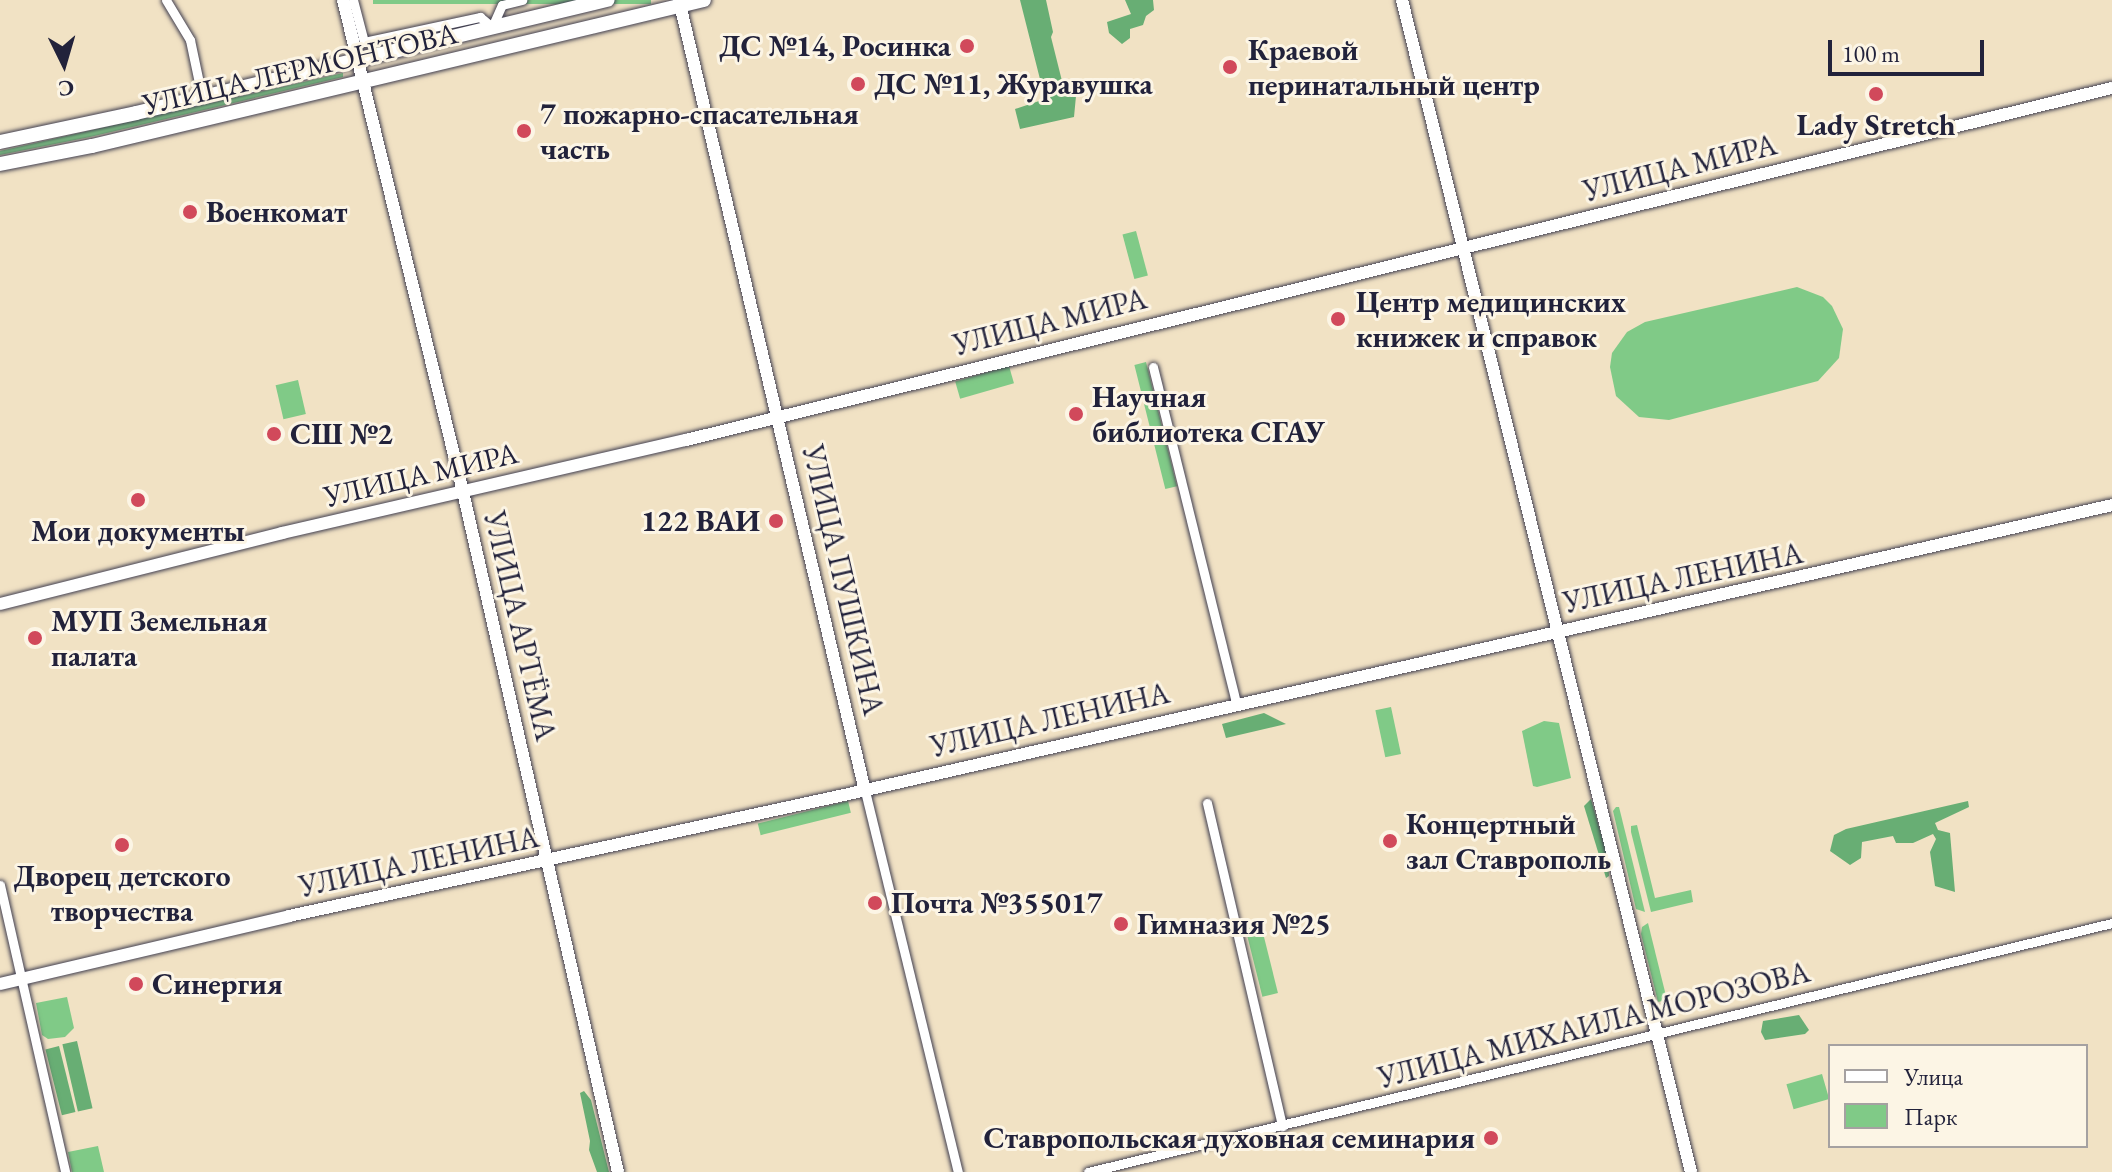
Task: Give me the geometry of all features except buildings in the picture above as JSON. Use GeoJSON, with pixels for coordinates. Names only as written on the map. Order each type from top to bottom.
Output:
{"type":"FeatureCollection","features":[{"type":"Feature","properties":{"kind":"main road","name":"УЛИЦА АРТЁМА"},"geometry":{"type":"LineString","coordinates":[[343,0],[463,492],[618,1172]]}},
{"type":"Feature","properties":{"kind":"main road","name":"УЛИЦА ЛЕРМОНТОВА"},"geometry":{"type":"LineString","coordinates":[[0,142],[608,0]]}},
{"type":"Feature","properties":{"kind":"main road","name":"УЛИЦА ЛЕРМОНТОВА"},"geometry":{"type":"LineString","coordinates":[[0,164],[363,82],[680,3],[704,0]]}},
{"type":"Feature","properties":{"kind":"main road"},"geometry":{"type":"LineString","coordinates":[[1402,0],[1691,1172]]}},
{"type":"Feature","properties":{"kind":"main road","name":"УЛИЦА ПУШКИНА"},"geometry":{"type":"LineString","coordinates":[[680,3],[865,791]]}},
{"type":"Feature","properties":{"kind":"main road","name":"УЛИЦА МИРА"},"geometry":{"type":"LineString","coordinates":[[0,604],[2112,88]]}},
{"type":"Feature","properties":{"kind":"main road","name":"УЛИЦА ЛЕНИНА"},"geometry":{"type":"LineString","coordinates":[[0,984],[865,791],[1236,703],[2112,505]]}},
{"type":"Feature","properties":{"kind":"street"},"geometry":{"type":"LineString","coordinates":[[166,0],[190,40],[202,97]]}},
{"type":"Feature","properties":{"kind":"street"},"geometry":{"type":"LineString","coordinates":[[353,0],[364,42],[480,17],[492,27],[502,5],[522,0]]}},
{"type":"Feature","properties":{"kind":"street"},"geometry":{"type":"LineString","coordinates":[[1153,367],[1236,703]]}},
{"type":"Feature","properties":{"kind":"street","name":"УЛИЦА ПУШКИНА"},"geometry":{"type":"LineString","coordinates":[[865,791],[958,1172]]}},
{"type":"Feature","properties":{"kind":"street"},"geometry":{"type":"LineString","coordinates":[[1207,803],[1282,1126]]}},
{"type":"Feature","properties":{"kind":"street"},"geometry":{"type":"LineString","coordinates":[[0,885],[65,1172]]}},
{"type":"Feature","properties":{"kind":"street","name":"УЛИЦА МИХАИЛА МОРОЗОВА"},"geometry":{"type":"LineString","coordinates":[[1088,1172],[2112,923]]}},
{"type":"Feature","properties":{"kind":"green space"},"geometry":{"type":"Polygon","coordinates":[[[373,0],[651,0],[651,4],[373,4],[373,0]]]}},
{"type":"Feature","properties":{"kind":"green space"},"geometry":{"type":"Polygon","coordinates":[[[1020,0],[1046,0],[1053,32],[1051,37],[1065,93],[1076,96],[1074,117],[1020,129],[1015,109],[1045,99],[1020,0]]]}},
{"type":"Feature","properties":{"kind":"green space"},"geometry":{"type":"Polygon","coordinates":[[[1125,0],[1153,0],[1154,10],[1146,16],[1143,25],[1130,29],[1130,38],[1122,44],[1109,33],[1107,22],[1131,14],[1125,0]]]}},
{"type":"Feature","properties":{"kind":"green space"},"geometry":{"type":"Polygon","coordinates":[[[343,73],[343,77],[90,137],[0,155],[0,151],[343,73]]]}},
{"type":"Feature","properties":{"kind":"green space"},"geometry":{"type":"Polygon","coordinates":[[[1136,231],[1148,275],[1134,279],[1122,235],[1136,231]]]}},
{"type":"Feature","properties":{"kind":"green space"},"geometry":{"type":"Polygon","coordinates":[[[1797,287],[1823,297],[1832,306],[1843,329],[1839,358],[1818,381],[1669,420],[1639,417],[1616,396],[1610,367],[1612,353],[1627,332],[1645,322],[1797,287]]]}},
{"type":"Feature","properties":{"kind":"green space"},"geometry":{"type":"Polygon","coordinates":[[[1146,362],[1177,486],[1165,489],[1134,365],[1146,362]]]}},
{"type":"Feature","properties":{"kind":"green space"},"geometry":{"type":"Polygon","coordinates":[[[1009,366],[1014,383],[960,399],[955,381],[1009,366]]]}},
{"type":"Feature","properties":{"kind":"green space"},"geometry":{"type":"Polygon","coordinates":[[[298,380],[306,414],[283,419],[276,385],[298,380]]]}},
{"type":"Feature","properties":{"kind":"green space"},"geometry":{"type":"Polygon","coordinates":[[[1391,707],[1401,754],[1385,757],[1375,710],[1391,707]]]}},
{"type":"Feature","properties":{"kind":"green space"},"geometry":{"type":"Polygon","coordinates":[[[1264,713],[1286,724],[1226,738],[1222,724],[1264,713]]]}},
{"type":"Feature","properties":{"kind":"green space"},"geometry":{"type":"Polygon","coordinates":[[[1544,721],[1559,723],[1571,778],[1537,787],[1533,786],[1522,731],[1544,721]]]}},
{"type":"Feature","properties":{"kind":"green space"},"geometry":{"type":"Polygon","coordinates":[[[1591,799],[1608,858],[1609,876],[1606,878],[1584,806],[1591,799]]]}},
{"type":"Feature","properties":{"kind":"green space"},"geometry":{"type":"Polygon","coordinates":[[[848,801],[851,813],[761,835],[758,823],[848,801]]]}},
{"type":"Feature","properties":{"kind":"green space"},"geometry":{"type":"Polygon","coordinates":[[[1968,801],[1969,807],[1935,823],[1938,830],[1950,833],[1955,892],[1935,886],[1930,852],[1936,839],[1933,834],[1913,843],[1896,843],[1893,836],[1862,842],[1861,858],[1850,865],[1830,851],[1834,835],[1846,829],[1968,801]]]}},
{"type":"Feature","properties":{"kind":"green space"},"geometry":{"type":"Polygon","coordinates":[[[1619,807],[1645,912],[1636,909],[1613,811],[1619,807]]]}},
{"type":"Feature","properties":{"kind":"green space"},"geometry":{"type":"Polygon","coordinates":[[[1637,825],[1655,898],[1691,890],[1693,902],[1651,912],[1631,832],[1631,826],[1637,825]]]}},
{"type":"Feature","properties":{"kind":"green space"},"geometry":{"type":"Polygon","coordinates":[[[1648,923],[1667,1000],[1658,1002],[1641,934],[1642,927],[1648,923]]]}},
{"type":"Feature","properties":{"kind":"green space"},"geometry":{"type":"Polygon","coordinates":[[[1261,925],[1278,993],[1262,997],[1245,929],[1261,925]]]}},
{"type":"Feature","properties":{"kind":"green space"},"geometry":{"type":"Polygon","coordinates":[[[67,997],[74,1028],[65,1037],[48,1039],[42,1035],[36,1003],[67,997]]]}},
{"type":"Feature","properties":{"kind":"green space"},"geometry":{"type":"Polygon","coordinates":[[[1799,1015],[1809,1030],[1805,1034],[1765,1040],[1761,1032],[1763,1021],[1799,1015]]]}},
{"type":"Feature","properties":{"kind":"green space"},"geometry":{"type":"Polygon","coordinates":[[[77,1041],[93,1108],[78,1112],[62,1044],[77,1041]]]}},
{"type":"Feature","properties":{"kind":"green space"},"geometry":{"type":"Polygon","coordinates":[[[59,1046],[75,1112],[62,1115],[45,1049],[59,1046]]]}},
{"type":"Feature","properties":{"kind":"green space"},"geometry":{"type":"Polygon","coordinates":[[[1822,1074],[1828,1099],[1794,1109],[1786,1084],[1822,1074]]]}},
{"type":"Feature","properties":{"kind":"green space"},"geometry":{"type":"Polygon","coordinates":[[[584,1091],[591,1100],[609,1172],[597,1172],[589,1150],[580,1093],[584,1091]]]}},
{"type":"Feature","properties":{"kind":"green space"},"geometry":{"type":"Polygon","coordinates":[[[98,1146],[104,1172],[72,1172],[68,1152],[98,1146]]]}},
{"type":"Feature","properties":{"kind":"place","name":"ДС №14, Росинка"},"geometry":{"type":"Point","coordinates":[967,46]}},
{"type":"Feature","properties":{"kind":"place","name":"Краевой перинатальный центр"},"geometry":{"type":"Point","coordinates":[1230,67]}},
{"type":"Feature","properties":{"kind":"place","name":"ДС №11, Журавушка"},"geometry":{"type":"Point","coordinates":[858,84]}},
{"type":"Feature","properties":{"kind":"place","name":"Lady Stretch"},"geometry":{"type":"Point","coordinates":[1876,94]}},
{"type":"Feature","properties":{"kind":"place","name":"7 пожарно-спасательная часть"},"geometry":{"type":"Point","coordinates":[524,131]}},
{"type":"Feature","properties":{"kind":"place","name":"Военкомат"},"geometry":{"type":"Point","coordinates":[190,212]}},
{"type":"Feature","properties":{"kind":"place","name":"Центр медицинских книжек и справок"},"geometry":{"type":"Point","coordinates":[1338,319]}},
{"type":"Feature","properties":{"kind":"place","name":"Научная библиотека СГАУ"},"geometry":{"type":"Point","coordinates":[1076,414]}},
{"type":"Feature","properties":{"kind":"place","name":"СШ №2"},"geometry":{"type":"Point","coordinates":[274,434]}},
{"type":"Feature","properties":{"kind":"place","name":"Мои документы"},"geometry":{"type":"Point","coordinates":[138,500]}},
{"type":"Feature","properties":{"kind":"place","name":"122 ВАИ"},"geometry":{"type":"Point","coordinates":[776,521]}},
{"type":"Feature","properties":{"kind":"place","name":"МУП Земельная палата"},"geometry":{"type":"Point","coordinates":[35,638]}},
{"type":"Feature","properties":{"kind":"place","name":"Концертный зал Ставрополь"},"geometry":{"type":"Point","coordinates":[1390,841]}},
{"type":"Feature","properties":{"kind":"place","name":"Дворец детского творчества"},"geometry":{"type":"Point","coordinates":[122,845]}},
{"type":"Feature","properties":{"kind":"place","name":"Почта №355017"},"geometry":{"type":"Point","coordinates":[875,903]}},
{"type":"Feature","properties":{"kind":"place","name":"Гимназия №25"},"geometry":{"type":"Point","coordinates":[1121,924]}},
{"type":"Feature","properties":{"kind":"place","name":"Синергия"},"geometry":{"type":"Point","coordinates":[136,984]}},
{"type":"Feature","properties":{"kind":"place","name":"Ставропольская духовная семинария"},"geometry":{"type":"Point","coordinates":[1491,1138]}}]}
